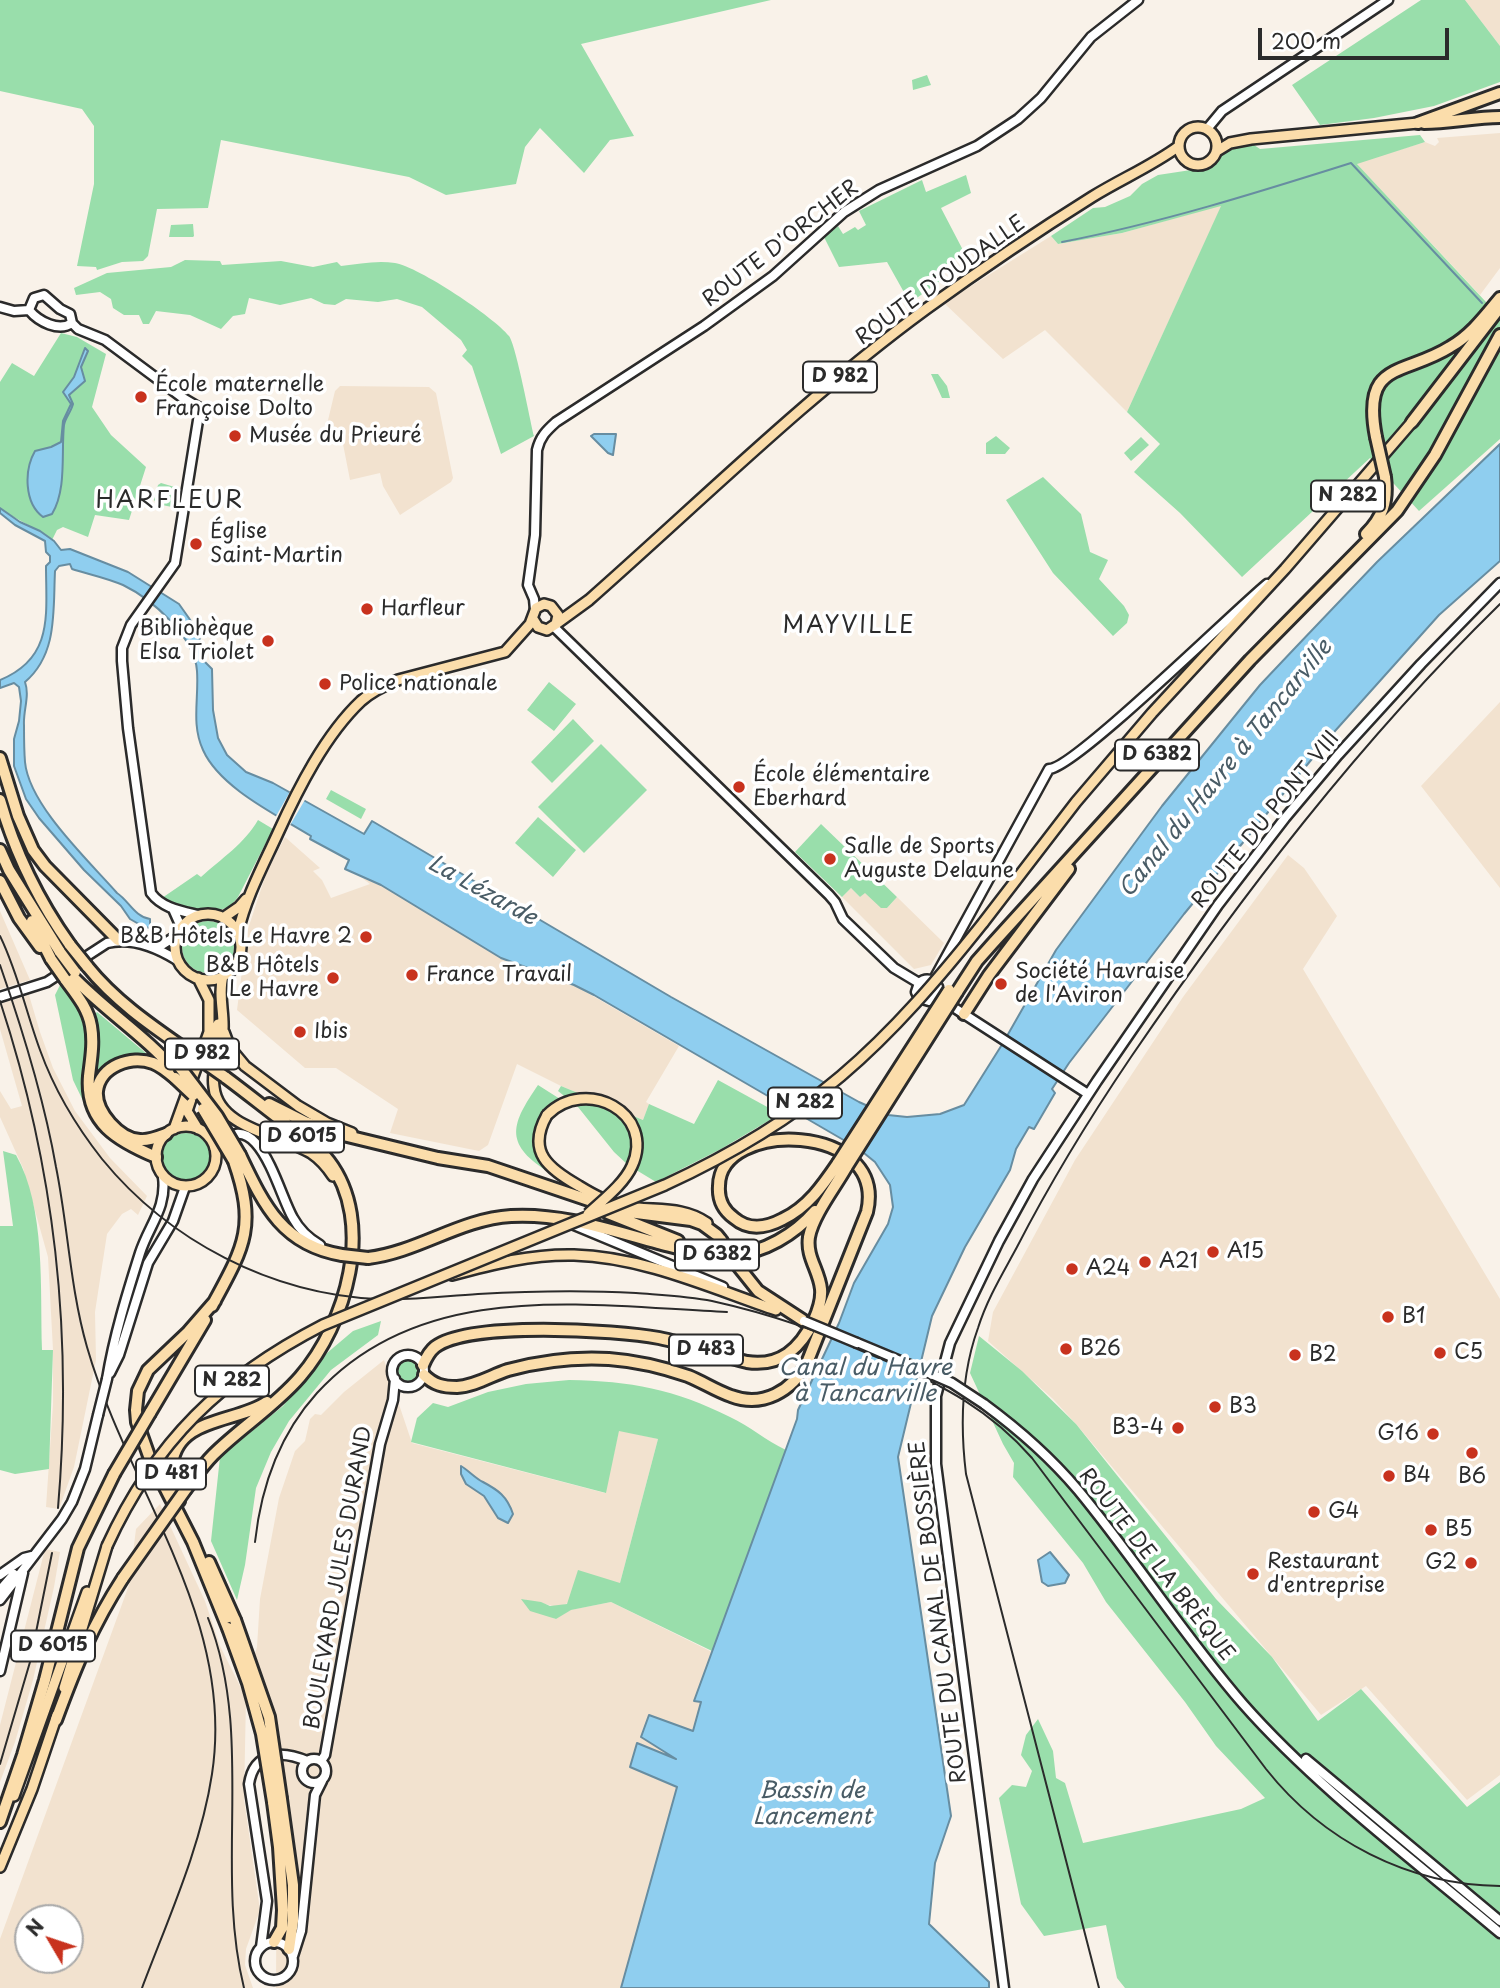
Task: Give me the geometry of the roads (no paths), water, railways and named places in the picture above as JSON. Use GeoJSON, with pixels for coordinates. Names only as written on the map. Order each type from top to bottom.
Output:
{"type":"FeatureCollection","features":[{"type":"Feature","properties":{"kind":"highway"},"geometry":{"type":"LineString","coordinates":[[1418,123],[1500,93]]}},
{"type":"Feature","properties":{"kind":"highway"},"geometry":{"type":"LineString","coordinates":[[1418,123],[1447,123],[1477,117],[1500,117]]}},
{"type":"Feature","properties":{"kind":"highway","name":"D 6382"},"geometry":{"type":"LineString","coordinates":[[177,1072],[217,1116],[237,1158],[278,1222],[305,1244],[325,1252],[368,1258],[390,1254],[457,1227],[489,1219],[526,1216],[598,1226],[693,1252],[715,1255],[745,1253],[777,1241],[806,1221],[953,991],[990,939],[1246,656],[1373,527],[1387,501],[1372,413],[1374,398],[1386,377],[1398,369],[1458,343],[1500,298]]}},
{"type":"Feature","properties":{"kind":"highway","name":"N 282"},"geometry":{"type":"LineString","coordinates":[[1412,422],[1500,308]]}},
{"type":"Feature","properties":{"kind":"highway","name":"N 282"},"geometry":{"type":"LineString","coordinates":[[1412,422],[1458,371],[1500,317]]}},
{"type":"Feature","properties":{"kind":"highway","name":"D 6382"},"geometry":{"type":"LineString","coordinates":[[953,991],[977,961],[1250,660],[1397,511],[1424,474],[1500,335]]}},
{"type":"Feature","properties":{"kind":"highway"},"geometry":{"type":"LineString","coordinates":[[0,758],[18,817],[38,857],[118,940]]}},
{"type":"Feature","properties":{"kind":"highway","name":"D 6015"},"geometry":{"type":"LineString","coordinates":[[0,800],[30,882],[70,945],[100,982],[125,1005],[251,1096],[318,1150],[333,1167],[343,1189],[350,1212],[352,1233],[348,1282],[327,1338],[292,1386],[212,1456],[186,1489],[100,1614],[81,1651],[56,1720]]}},
{"type":"Feature","properties":{"kind":"highway"},"geometry":{"type":"LineString","coordinates":[[964,1014],[989,975],[1081,853],[1090,836]]}},
{"type":"Feature","properties":{"kind":"highway","name":"D 6015"},"geometry":{"type":"LineString","coordinates":[[0,850],[35,927],[56,956],[103,1007],[177,1072],[237,1158],[246,1205],[246,1229],[238,1259],[114,1474],[78,1549],[45,1679],[0,1822]]}},
{"type":"Feature","properties":{"kind":"highway","name":"D 6015"},"geometry":{"type":"LineString","coordinates":[[9,870],[56,956]]}},
{"type":"Feature","properties":{"kind":"highway"},"geometry":{"type":"LineString","coordinates":[[0,881],[26,929],[56,956]]}},
{"type":"Feature","properties":{"kind":"highway"},"geometry":{"type":"LineString","coordinates":[[71,975],[91,1026],[93,1052],[89,1090],[94,1109],[105,1126],[119,1140],[156,1157]]}},
{"type":"Feature","properties":{"kind":"highway"},"geometry":{"type":"LineString","coordinates":[[170,1131],[142,1140],[122,1134],[101,1108],[97,1091],[107,1072],[128,1062],[141,1060],[177,1072]]}},
{"type":"Feature","properties":{"kind":"highway","name":"D 6382"},"geometry":{"type":"LineString","coordinates":[[251,1096],[305,1122],[339,1134],[488,1166],[563,1192],[670,1239],[699,1247],[742,1248],[772,1238],[803,1216],[843,1164]]}},
{"type":"Feature","properties":{"kind":"highway"},"geometry":{"type":"LineString","coordinates":[[424,1370],[433,1383],[439,1386],[464,1386],[539,1363],[568,1359],[611,1359],[677,1373],[740,1399],[761,1400],[777,1394],[797,1379],[807,1363],[867,1212],[867,1182],[858,1165],[848,1155],[820,1144],[795,1140],[741,1150],[725,1164],[719,1179],[721,1201],[729,1214],[742,1223],[761,1227],[788,1217],[806,1205],[843,1164]]}},
{"type":"Feature","properties":{"kind":"highway","name":"D 483"},"geometry":{"type":"LineString","coordinates":[[424,1370],[437,1345],[472,1335],[565,1330],[612,1331],[658,1338],[747,1363],[762,1363],[782,1358],[803,1341],[816,1315],[821,1290],[810,1257],[810,1233],[843,1164]]}},
{"type":"Feature","properties":{"kind":"highway"},"geometry":{"type":"LineString","coordinates":[[563,1192],[621,1211],[691,1220],[719,1237],[734,1261],[758,1290],[804,1321]]}},
{"type":"Feature","properties":{"kind":"highway","name":"D 481"},"geometry":{"type":"LineString","coordinates":[[215,1301],[184,1336],[148,1370],[138,1391],[136,1410],[137,1422],[149,1456],[232,1624]]}},
{"type":"Feature","properties":{"kind":"highway","name":"D 481"},"geometry":{"type":"LineString","coordinates":[[291,1953],[293,1885],[262,1734],[232,1624],[171,1477],[173,1458],[188,1434],[208,1424],[254,1410],[292,1386]]}},
{"type":"Feature","properties":{"kind":"highway","name":"D 481"},"geometry":{"type":"LineString","coordinates":[[274,1942],[282,1928],[283,1909],[277,1800]]}},
{"type":"Feature","properties":{"kind":"main road"},"geometry":{"type":"LineString","coordinates":[[1230,143],[1216,139],[1207,129],[1191,128],[1182,135],[1179,146],[1184,159],[1189,163],[1202,164],[1209,162],[1217,151],[1230,143],[1284,135],[1418,123]]}},
{"type":"Feature","properties":{"kind":"main road"},"geometry":{"type":"LineString","coordinates":[[1216,139],[1217,151]]}},
{"type":"Feature","properties":{"kind":"main road","name":"ROUTE D'OUDALLE"},"geometry":{"type":"LineString","coordinates":[[559,621],[657,540],[815,399],[900,328],[1048,226],[1179,146]]}},
{"type":"Feature","properties":{"kind":"main road","name":"ROUTE D'OUDALLE"},"geometry":{"type":"LineString","coordinates":[[1160,160],[1184,159]]}},
{"type":"Feature","properties":{"kind":"main road","name":"N 282"},"geometry":{"type":"LineString","coordinates":[[0,1830],[37,1734],[80,1609],[107,1546],[125,1510],[155,1462],[196,1414],[232,1381],[285,1345],[323,1325],[712,1163],[762,1134],[816,1095],[877,1043],[933,984],[1076,802],[1160,703],[1285,569],[1412,422]]}},
{"type":"Feature","properties":{"kind":"main road"},"geometry":{"type":"LineString","coordinates":[[237,932],[249,895],[282,821],[325,747],[363,699],[386,685],[420,673],[505,652],[537,615],[553,607],[559,621],[547,630],[537,615]]}},
{"type":"Feature","properties":{"kind":"main road"},"geometry":{"type":"LineString","coordinates":[[223,918],[239,907],[249,895]]}},
{"type":"Feature","properties":{"kind":"main road"},"geometry":{"type":"LineString","coordinates":[[198,915],[223,918],[237,932],[241,945],[239,958],[223,976],[210,980],[198,978],[186,971],[177,960],[175,948],[179,932],[198,915]]}},
{"type":"Feature","properties":{"kind":"main road","name":"D 982"},"geometry":{"type":"LineString","coordinates":[[198,1129],[187,1111],[216,1032],[221,1012],[223,976]]}},
{"type":"Feature","properties":{"kind":"main road","name":"D 982"},"geometry":{"type":"LineString","coordinates":[[170,1131],[209,1032],[209,1000],[198,978]]}},
{"type":"Feature","properties":{"kind":"main road"},"geometry":{"type":"LineString","coordinates":[[221,1012],[223,1029],[230,1048],[239,1061],[283,1096],[327,1123],[387,1146]]}},
{"type":"Feature","properties":{"kind":"main road"},"geometry":{"type":"LineString","coordinates":[[223,1029],[214,1077],[216,1097],[228,1116],[314,1155],[329,1169],[343,1189]]}},
{"type":"Feature","properties":{"kind":"main road"},"geometry":{"type":"LineString","coordinates":[[581,1219],[622,1181],[632,1166],[636,1143],[628,1118],[618,1107],[589,1097],[563,1103],[547,1115],[540,1134],[541,1152],[547,1164],[559,1175],[591,1193],[622,1206],[691,1213],[706,1222],[719,1237]]}},
{"type":"Feature","properties":{"kind":"main road"},"geometry":{"type":"LineString","coordinates":[[186,1126],[198,1129],[207,1136],[215,1149],[216,1160],[209,1175],[201,1182],[185,1187],[173,1184],[163,1177],[156,1157],[158,1144],[170,1131],[186,1126]]}},
{"type":"Feature","properties":{"kind":"main road"},"geometry":{"type":"LineString","coordinates":[[207,1136],[232,1128],[258,1131]]}},
{"type":"Feature","properties":{"kind":"main road"},"geometry":{"type":"LineString","coordinates":[[417,1285],[508,1261],[557,1255],[600,1257],[659,1270],[776,1310]]}},
{"type":"Feature","properties":{"kind":"main road","name":"N 282"},"geometry":{"type":"LineString","coordinates":[[56,1720],[69,1665],[107,1546]]}},
{"type":"Feature","properties":{"kind":"main road","name":"D 6015"},"geometry":{"type":"LineString","coordinates":[[0,1867],[32,1789],[56,1720]]}},
{"type":"Feature","properties":{"kind":"street","name":"ROUTE D'ORCHER"},"geometry":{"type":"LineString","coordinates":[[537,615],[528,585],[535,535],[537,450],[540,438],[556,422],[704,326],[773,276],[844,212],[879,190],[977,146],[1018,119],[1041,98],[1091,37],[1138,0]]}},
{"type":"Feature","properties":{"kind":"street"},"geometry":{"type":"LineString","coordinates":[[1207,129],[1222,111],[1388,0]]}},
{"type":"Feature","properties":{"kind":"street"},"geometry":{"type":"LineString","coordinates":[[29,310],[34,298],[44,295],[70,314],[72,323],[78,329],[105,340],[200,408],[175,563],[131,625],[122,648],[150,890],[156,900],[173,909],[198,915]]}},
{"type":"Feature","properties":{"kind":"street"},"geometry":{"type":"LineString","coordinates":[[0,307],[15,311],[29,310]]}},
{"type":"Feature","properties":{"kind":"street"},"geometry":{"type":"LineString","coordinates":[[29,310],[52,326],[62,328],[72,323]]}},
{"type":"Feature","properties":{"kind":"street"},"geometry":{"type":"LineString","coordinates":[[933,981],[1049,769],[1056,769],[1068,761],[1126,713],[1240,606],[1285,569]]}},
{"type":"Feature","properties":{"kind":"street","name":"ROUTE DU PONT VIII"},"geometry":{"type":"LineString","coordinates":[[1086,1096],[1218,905],[1285,818],[1421,664],[1500,583]]}},
{"type":"Feature","properties":{"kind":"street"},"geometry":{"type":"LineString","coordinates":[[559,621],[829,895],[844,919],[894,968],[919,983]]}},
{"type":"Feature","properties":{"kind":"street"},"geometry":{"type":"LineString","coordinates":[[152,947],[162,945],[179,932],[173,909]]}},
{"type":"Feature","properties":{"kind":"street"},"geometry":{"type":"LineString","coordinates":[[0,997],[47,982],[107,943],[118,940],[152,947],[177,960]]}},
{"type":"Feature","properties":{"kind":"street"},"geometry":{"type":"LineString","coordinates":[[927,979],[933,981],[938,988],[936,996],[929,1001],[919,998],[916,989],[919,983],[927,979]]}},
{"type":"Feature","properties":{"kind":"street"},"geometry":{"type":"LineString","coordinates":[[936,996],[1061,1076],[1086,1096]]}},
{"type":"Feature","properties":{"kind":"street","name":"ROUTE DU CANAL DE BOSSIÈRE"},"geometry":{"type":"LineString","coordinates":[[1004,1988],[937,1475],[936,1396],[950,1343],[965,1308],[1033,1179],[1086,1096]]}},
{"type":"Feature","properties":{"kind":"street"},"geometry":{"type":"LineString","coordinates":[[215,1149],[225,1138],[236,1135],[254,1139],[265,1155],[297,1225],[318,1244],[342,1255]]}},
{"type":"Feature","properties":{"kind":"street"},"geometry":{"type":"LineString","coordinates":[[0,1600],[62,1519],[79,1488],[107,1379],[111,1351],[141,1251],[163,1203],[163,1177]]}},
{"type":"Feature","properties":{"kind":"street"},"geometry":{"type":"LineString","coordinates":[[107,1379],[119,1355],[148,1263],[173,1221],[185,1187]]}},
{"type":"Feature","properties":{"kind":"street","name":"ROUTE DE LA BRÈQUE"},"geometry":{"type":"LineString","coordinates":[[554,1219],[598,1234],[952,1383],[984,1404],[1023,1435],[1076,1488],[1255,1717],[1293,1755],[1500,1933]]}},
{"type":"Feature","properties":{"kind":"street"},"geometry":{"type":"LineString","coordinates":[[393,1400],[407,1387],[417,1385],[424,1370],[411,1355],[401,1357],[392,1369],[395,1379],[407,1387]]}},
{"type":"Feature","properties":{"kind":"street","name":"BOULEVARD JULES DURAND"},"geometry":{"type":"LineString","coordinates":[[321,1761],[329,1736],[380,1444],[393,1400],[395,1379]]}},
{"type":"Feature","properties":{"kind":"street"},"geometry":{"type":"LineString","coordinates":[[0,1575],[24,1558],[33,1556]]}},
{"type":"Feature","properties":{"kind":"street"},"geometry":{"type":"LineString","coordinates":[[0,1590],[33,1556]]}},
{"type":"Feature","properties":{"kind":"street"},"geometry":{"type":"LineString","coordinates":[[0,1671],[24,1570]]}},
{"type":"Feature","properties":{"kind":"street"},"geometry":{"type":"LineString","coordinates":[[1255,1717],[1500,1921]]}},
{"type":"Feature","properties":{"kind":"street","name":"BOULEVARD JULES DURAND"},"geometry":{"type":"LineString","coordinates":[[261,1947],[267,1902],[250,1776],[258,1762],[271,1757],[292,1754],[307,1761]]}},
{"type":"Feature","properties":{"kind":"street"},"geometry":{"type":"LineString","coordinates":[[291,1953],[282,1944],[274,1942],[257,1951],[254,1963],[259,1974],[278,1984],[292,1968],[291,1953],[301,1931],[316,1796],[326,1772],[321,1761],[307,1761],[302,1771],[304,1779],[314,1784],[322,1781]]}},
{"type":"Feature","properties":{"kind":"street"},"geometry":{"type":"LineString","coordinates":[[264,1978],[265,1988]]}},
{"type":"Feature","properties":{"kind":"water"},"geometry":{"type":"Polygon","coordinates":[[[85,348],[88,351],[81,367],[85,381],[69,395],[73,404],[64,425],[60,493],[52,514],[43,517],[29,495],[29,467],[35,451],[61,442],[63,421],[71,404],[63,392],[74,377],[85,348]]]}},
{"type":"Feature","properties":{"kind":"water"},"geometry":{"type":"Polygon","coordinates":[[[616,434],[613,455],[591,436],[616,434]]]}},
{"type":"Feature","properties":{"kind":"water"},"geometry":{"type":"Polygon","coordinates":[[[1500,444],[1500,561],[1439,615],[1335,731],[1184,914],[1069,1063],[1052,1089],[1055,1093],[1034,1129],[1029,1127],[1016,1149],[1010,1170],[965,1247],[932,1316],[898,1457],[951,1816],[935,1863],[929,1924],[989,1982],[989,1988],[621,1988],[677,1787],[630,1767],[637,1743],[676,1759],[641,1737],[649,1715],[693,1731],[701,1702],[694,1701],[798,1410],[839,1323],[854,1283],[888,1224],[893,1207],[890,1185],[875,1162],[859,1149],[594,995],[501,958],[381,885],[345,869],[349,860],[310,839],[311,836],[266,810],[236,788],[211,764],[199,740],[196,721],[197,671],[189,645],[180,633],[159,609],[134,591],[104,578],[72,569],[70,564],[59,566],[55,571],[52,631],[48,645],[36,671],[25,682],[25,762],[29,779],[48,814],[117,893],[136,912],[150,919],[150,928],[130,919],[39,818],[26,799],[14,766],[14,739],[21,701],[19,687],[14,683],[0,688],[0,680],[30,660],[38,647],[46,617],[46,566],[50,562],[50,556],[46,552],[45,541],[15,525],[0,513],[0,508],[20,522],[40,531],[61,550],[70,549],[128,572],[179,604],[198,631],[204,661],[212,669],[213,710],[218,738],[227,755],[246,772],[273,783],[364,834],[372,821],[671,997],[859,1102],[888,1115],[907,1117],[940,1114],[964,1105],[1056,950],[1162,806],[1260,685],[1377,562],[1500,444]]]}},
{"type":"Feature","properties":{"kind":"water"},"geometry":{"type":"Polygon","coordinates":[[[461,1466],[505,1498],[513,1514],[508,1523],[498,1518],[484,1496],[466,1484],[461,1474],[461,1466]]]}},
{"type":"Feature","properties":{"kind":"water"},"geometry":{"type":"Polygon","coordinates":[[[1050,1552],[1069,1575],[1065,1583],[1048,1586],[1042,1582],[1038,1560],[1050,1552]]]}},
{"type":"Feature","properties":{"kind":"waterway"},"geometry":{"type":"LineString","coordinates":[[1062,242],[1171,217],[1351,163],[1482,303]]}},
{"type":"Feature","properties":{"kind":"railway"},"geometry":{"type":"LineString","coordinates":[[1099,1988],[966,1474],[963,1400],[972,1346],[991,1296],[1057,1174],[1115,1080],[1173,997],[1259,879],[1351,765],[1448,656],[1500,604]]}},
{"type":"Feature","properties":{"kind":"railway"},"geometry":{"type":"LineString","coordinates":[[0,936],[46,1065],[83,1134],[129,1188],[158,1215],[191,1238],[225,1258],[261,1274],[299,1287],[337,1295],[402,1299],[517,1292],[597,1291],[712,1301],[756,1312],[822,1334],[927,1379],[982,1412],[1032,1458],[1266,1769],[1314,1818],[1370,1854],[1401,1868],[1466,1884],[1500,1886]]}},
{"type":"Feature","properties":{"kind":"railway"},"geometry":{"type":"LineString","coordinates":[[0,965],[25,1040],[51,1141],[81,1325],[87,1347],[105,1400],[194,1608],[208,1662],[215,1717],[212,1774],[207,1801],[183,1882],[142,1988]]}},
{"type":"Feature","properties":{"kind":"railway"},"geometry":{"type":"LineString","coordinates":[[0,1001],[34,1126],[55,1251],[63,1378],[58,1508]]}},
{"type":"Feature","properties":{"kind":"railway"},"geometry":{"type":"LineString","coordinates":[[255,1542],[267,1481],[283,1444],[304,1409],[317,1393],[359,1356],[406,1331],[457,1315],[510,1307],[564,1304],[727,1312]]}},
{"type":"Feature","properties":{"kind":"railway"},"geometry":{"type":"LineString","coordinates":[[0,1764],[30,1662],[52,1553]]}},
{"type":"Feature","properties":{"kind":"railway"},"geometry":{"type":"LineString","coordinates":[[208,1618],[222,1663],[229,1709],[232,1755],[232,1896],[244,1988]]}},
{"type":"Feature","properties":{"kind":"place","name":"École maternelle Françoise Dolto"},"geometry":{"type":"Point","coordinates":[141,397]}},
{"type":"Feature","properties":{"kind":"place","name":"Musée du Prieuré"},"geometry":{"type":"Point","coordinates":[235,436]}},
{"type":"Feature","properties":{"kind":"place","name":"Église Saint-Martin"},"geometry":{"type":"Point","coordinates":[196,544]}},
{"type":"Feature","properties":{"kind":"place","name":"Harfleur"},"geometry":{"type":"Point","coordinates":[367,609]}},
{"type":"Feature","properties":{"kind":"place","name":"Bibliohèque Elsa Triolet"},"geometry":{"type":"Point","coordinates":[268,641]}},
{"type":"Feature","properties":{"kind":"place","name":"Police nationale"},"geometry":{"type":"Point","coordinates":[325,684]}},
{"type":"Feature","properties":{"kind":"place","name":"École élémentaire Eberhard"},"geometry":{"type":"Point","coordinates":[739,787]}},
{"type":"Feature","properties":{"kind":"place","name":"Salle de Sports Auguste Delaune"},"geometry":{"type":"Point","coordinates":[830,859]}},
{"type":"Feature","properties":{"kind":"place","name":"B&B Hôtels Le Havre 2"},"geometry":{"type":"Point","coordinates":[366,937]}},
{"type":"Feature","properties":{"kind":"place","name":"France Travail"},"geometry":{"type":"Point","coordinates":[412,975]}},
{"type":"Feature","properties":{"kind":"place","name":"B&B Hôtels Le Havre"},"geometry":{"type":"Point","coordinates":[333,978]}},
{"type":"Feature","properties":{"kind":"place","name":"Société Havraise de l'Aviron"},"geometry":{"type":"Point","coordinates":[1001,984]}},
{"type":"Feature","properties":{"kind":"place","name":"Ibis"},"geometry":{"type":"Point","coordinates":[300,1032]}},
{"type":"Feature","properties":{"kind":"place","name":"A15"},"geometry":{"type":"Point","coordinates":[1213,1252]}},
{"type":"Feature","properties":{"kind":"place","name":"A21"},"geometry":{"type":"Point","coordinates":[1145,1262]}},
{"type":"Feature","properties":{"kind":"place","name":"A24"},"geometry":{"type":"Point","coordinates":[1072,1269]}},
{"type":"Feature","properties":{"kind":"place","name":"B1"},"geometry":{"type":"Point","coordinates":[1388,1317]}},
{"type":"Feature","properties":{"kind":"place","name":"B26"},"geometry":{"type":"Point","coordinates":[1066,1349]}},
{"type":"Feature","properties":{"kind":"place","name":"C5"},"geometry":{"type":"Point","coordinates":[1440,1353]}},
{"type":"Feature","properties":{"kind":"place","name":"B2"},"geometry":{"type":"Point","coordinates":[1295,1355]}},
{"type":"Feature","properties":{"kind":"place","name":"B3"},"geometry":{"type":"Point","coordinates":[1215,1407]}},
{"type":"Feature","properties":{"kind":"place","name":"B3-4"},"geometry":{"type":"Point","coordinates":[1178,1428]}},
{"type":"Feature","properties":{"kind":"place","name":"G16"},"geometry":{"type":"Point","coordinates":[1433,1434]}},
{"type":"Feature","properties":{"kind":"place","name":"B6"},"geometry":{"type":"Point","coordinates":[1472,1453]}},
{"type":"Feature","properties":{"kind":"place","name":"B4"},"geometry":{"type":"Point","coordinates":[1389,1476]}},
{"type":"Feature","properties":{"kind":"place","name":"G4"},"geometry":{"type":"Point","coordinates":[1314,1512]}},
{"type":"Feature","properties":{"kind":"place","name":"B5"},"geometry":{"type":"Point","coordinates":[1431,1530]}},
{"type":"Feature","properties":{"kind":"place","name":"G2"},"geometry":{"type":"Point","coordinates":[1471,1563]}},
{"type":"Feature","properties":{"kind":"place","name":"Restaurant d'entreprise"},"geometry":{"type":"Point","coordinates":[1253,1574]}},
{"type":"Feature","properties":{"kind":"district","name":"HARFLEUR"},"geometry":{"type":"Point","coordinates":[170,501]}},
{"type":"Feature","properties":{"kind":"district","name":"MAYVILLE"},"geometry":{"type":"Point","coordinates":[849,627]}},
{"type":"Feature","properties":{"kind":"water label","name":"Canal du Havre à Tancarville"},"geometry":{"type":"Point","coordinates":[1226,769]}},
{"type":"Feature","properties":{"kind":"water label","name":"La Lézarde"},"geometry":{"type":"Point","coordinates":[482,891]}},
{"type":"Feature","properties":{"kind":"water label","name":"Canal du Havre à Tancarville"},"geometry":{"type":"Point","coordinates":[865,1382]}},
{"type":"Feature","properties":{"kind":"water label","name":"Bassin de Lancement"},"geometry":{"type":"Point","coordinates":[812,1805]}}]}
